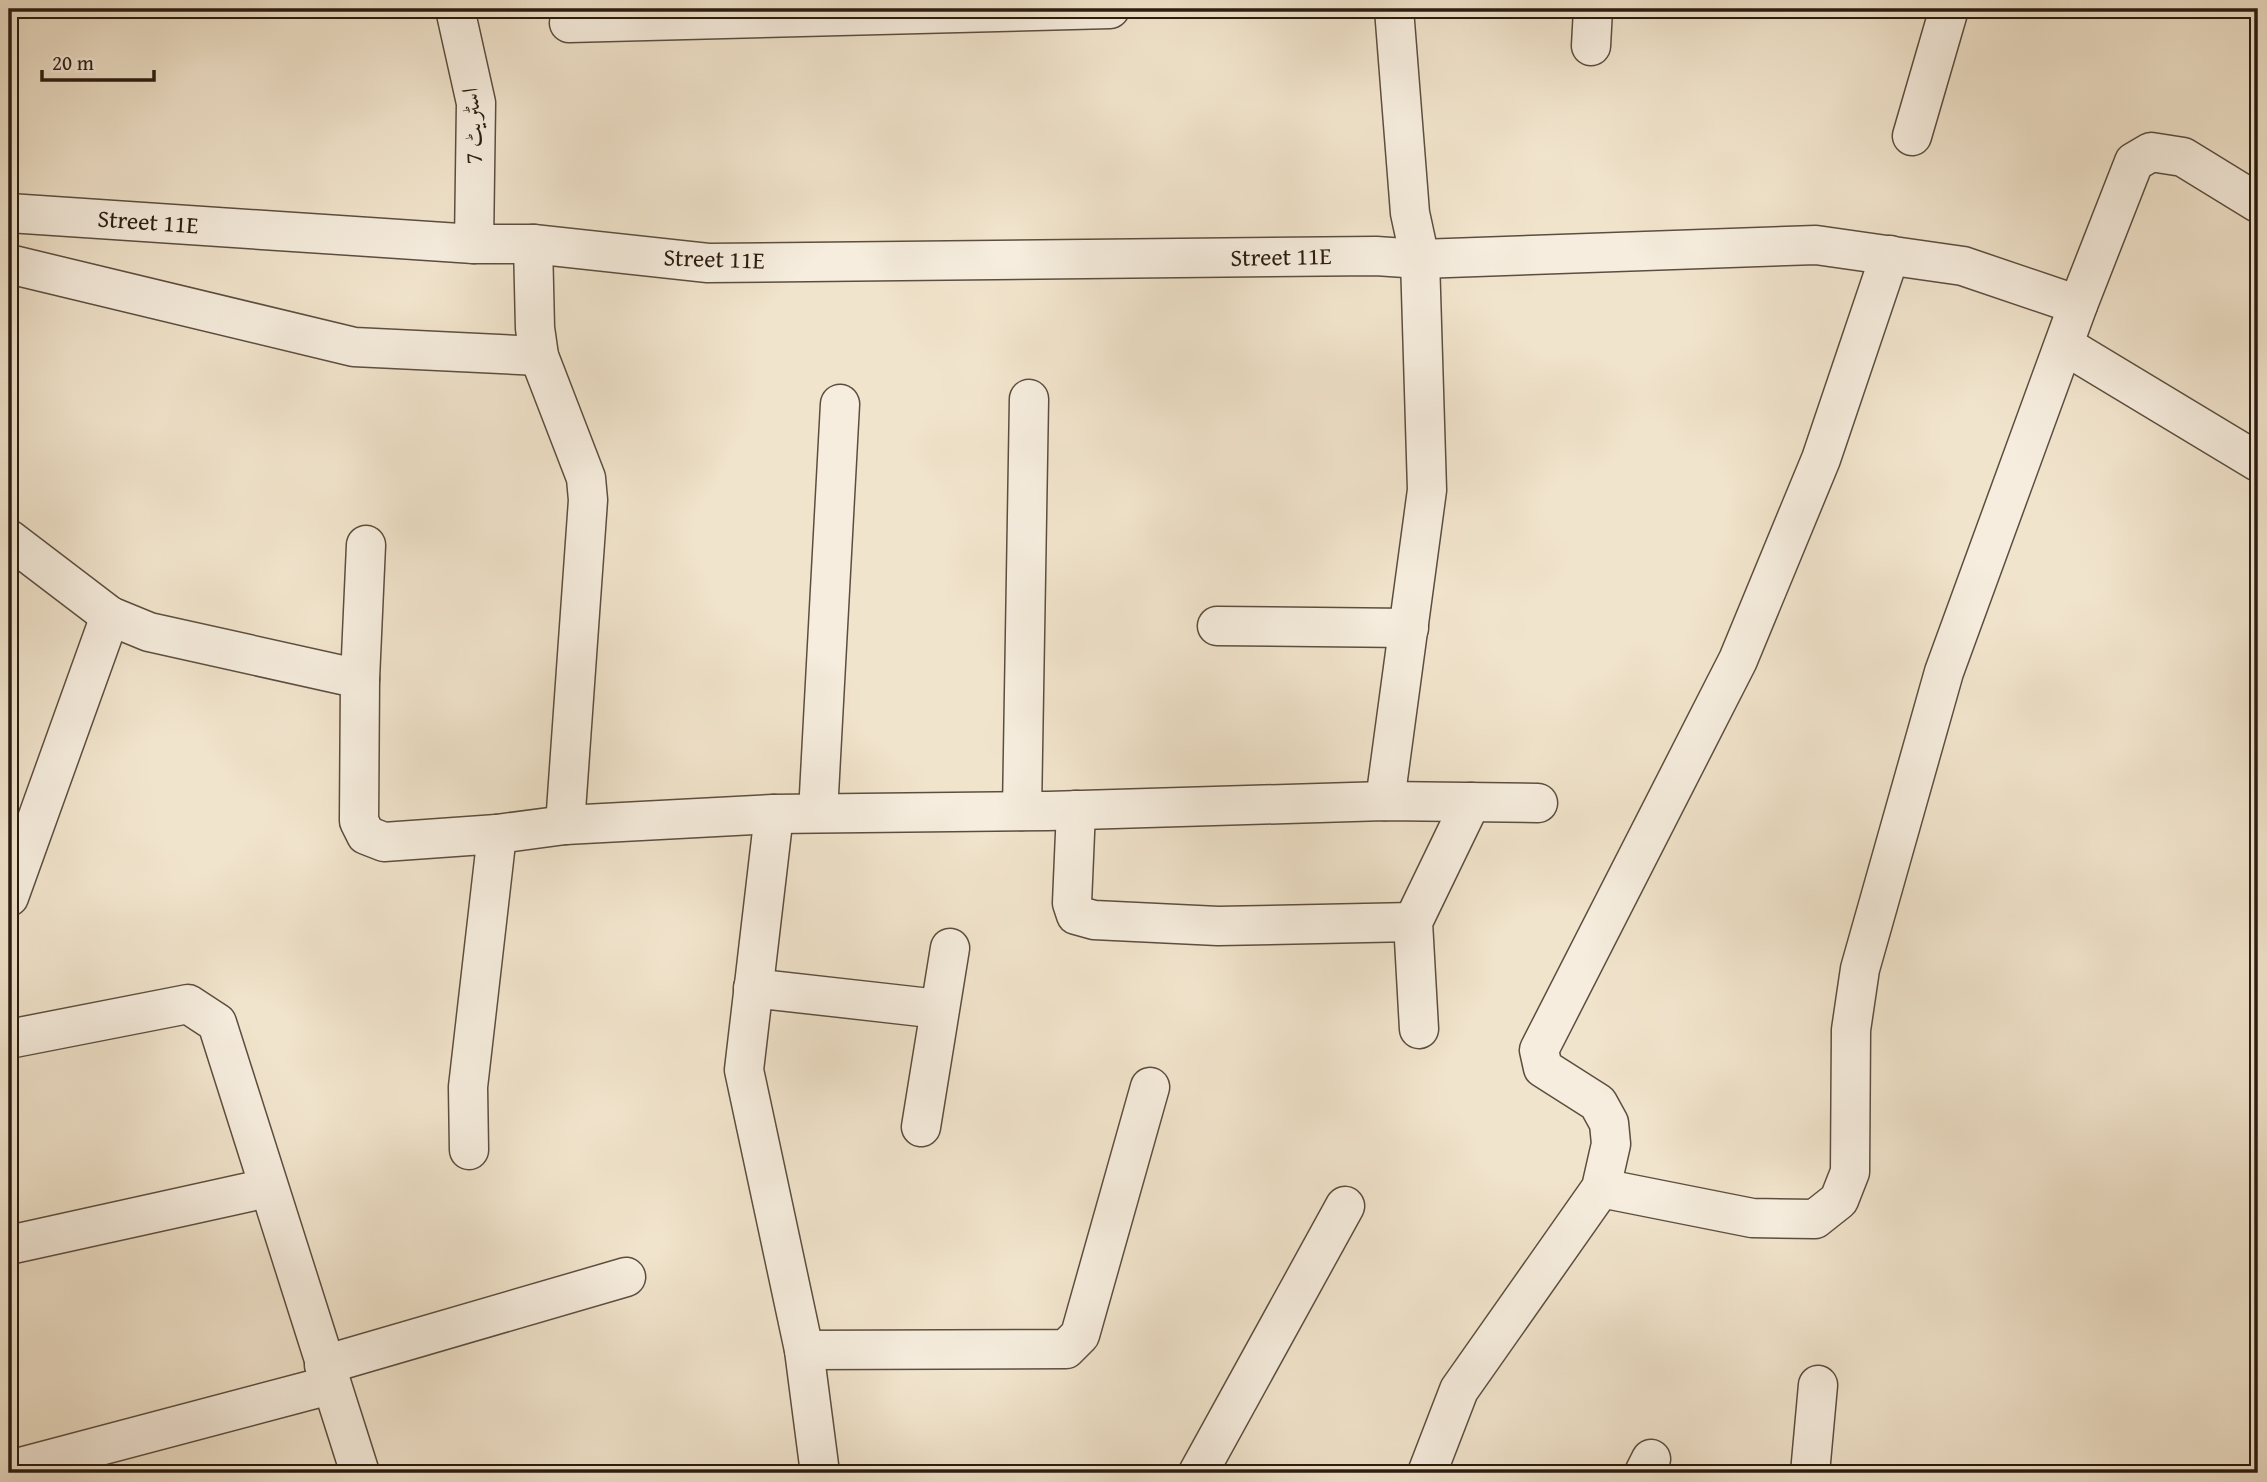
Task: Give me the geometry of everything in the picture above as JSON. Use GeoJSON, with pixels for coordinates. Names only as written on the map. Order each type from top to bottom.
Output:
{"type":"FeatureCollection","features":[{"type":"Feature","properties":{"kind":"street","name":"اسٹریٹ 7"},"geometry":{"type":"LineString","coordinates":[[455,9],[476,103],[474,244]]}},
{"type":"Feature","properties":{"kind":"street"},"geometry":{"type":"LineString","coordinates":[[569,23],[1110,9]]}},
{"type":"Feature","properties":{"kind":"street"},"geometry":{"type":"LineString","coordinates":[[1385,801],[1427,489],[1420,259],[1410,213],[1394,9]]}},
{"type":"Feature","properties":{"kind":"street"},"geometry":{"type":"LineString","coordinates":[[1591,46],[1593,9]]}},
{"type":"Feature","properties":{"kind":"street"},"geometry":{"type":"LineString","coordinates":[[1912,136],[1949,9]]}},
{"type":"Feature","properties":{"kind":"street"},"geometry":{"type":"LineString","coordinates":[[1601,1188],[1752,1218],[1815,1219],[1839,1200],[1850,1172],[1850,1030],[1860,969],[1944,672],[2078,305],[2134,162],[2151,152],[2183,157],[2258,203]]}},
{"type":"Feature","properties":{"kind":"street","name":"Street 11E"},"geometry":{"type":"LineString","coordinates":[[9,213],[474,244],[533,244],[708,262],[1376,256],[1420,259],[1816,245],[1963,266],[2078,305]]}},
{"type":"Feature","properties":{"kind":"street"},"geometry":{"type":"LineString","coordinates":[[533,244],[535,328],[539,356],[586,478],[588,500],[565,825]]}},
{"type":"Feature","properties":{"kind":"street"},"geometry":{"type":"LineString","coordinates":[[1427,1473],[1459,1390],[1601,1188],[1611,1144],[1609,1123],[1598,1103],[1543,1068],[1539,1050],[1738,660],[1821,459],[1890,255]]}},
{"type":"Feature","properties":{"kind":"street"},"geometry":{"type":"LineString","coordinates":[[9,264],[354,347],[539,356]]}},
{"type":"Feature","properties":{"kind":"street"},"geometry":{"type":"LineString","coordinates":[[2064,345],[2258,462]]}},
{"type":"Feature","properties":{"kind":"street"},"geometry":{"type":"LineString","coordinates":[[1022,811],[1029,399]]}},
{"type":"Feature","properties":{"kind":"street"},"geometry":{"type":"LineString","coordinates":[[818,813],[840,404]]}},
{"type":"Feature","properties":{"kind":"street"},"geometry":{"type":"LineString","coordinates":[[9,539],[110,616],[149,632],[360,679]]}},
{"type":"Feature","properties":{"kind":"street"},"geometry":{"type":"LineString","coordinates":[[366,545],[360,679],[359,821],[366,835],[384,842],[497,834],[565,825],[774,814],[1076,810],[1385,801],[1538,803]]}},
{"type":"Feature","properties":{"kind":"street"},"geometry":{"type":"LineString","coordinates":[[9,897],[110,616]]}},
{"type":"Feature","properties":{"kind":"street"},"geometry":{"type":"LineString","coordinates":[[1217,626],[1409,628]]}},
{"type":"Feature","properties":{"kind":"street"},"geometry":{"type":"LineString","coordinates":[[1419,1029],[1413,922],[1471,802]]}},
{"type":"Feature","properties":{"kind":"street"},"geometry":{"type":"LineString","coordinates":[[1076,810],[1072,903],[1076,915],[1094,920],[1218,926],[1413,922]]}},
{"type":"Feature","properties":{"kind":"street"},"geometry":{"type":"LineString","coordinates":[[774,814],[744,1070],[804,1350],[820,1473]]}},
{"type":"Feature","properties":{"kind":"street"},"geometry":{"type":"LineString","coordinates":[[469,1150],[468,1087],[497,834]]}},
{"type":"Feature","properties":{"kind":"street"},"geometry":{"type":"LineString","coordinates":[[921,1127],[950,948]]}},
{"type":"Feature","properties":{"kind":"street"},"geometry":{"type":"LineString","coordinates":[[753,988],[939,1009]]}},
{"type":"Feature","properties":{"kind":"street"},"geometry":{"type":"LineString","coordinates":[[9,1039],[150,1009],[188,1004],[217,1023],[267,1188],[360,1473]]}},
{"type":"Feature","properties":{"kind":"street"},"geometry":{"type":"LineString","coordinates":[[804,1350],[1066,1349],[1080,1335],[1150,1087]]}},
{"type":"Feature","properties":{"kind":"street"},"geometry":{"type":"LineString","coordinates":[[9,1245],[267,1188]]}},
{"type":"Feature","properties":{"kind":"street"},"geometry":{"type":"LineString","coordinates":[[1198,1473],[1345,1206]]}},
{"type":"Feature","properties":{"kind":"street"},"geometry":{"type":"LineString","coordinates":[[9,1470],[75,1463],[327,1375],[626,1277]]}},
{"type":"Feature","properties":{"kind":"street"},"geometry":{"type":"LineString","coordinates":[[1810,1473],[1818,1385]]}}]}
